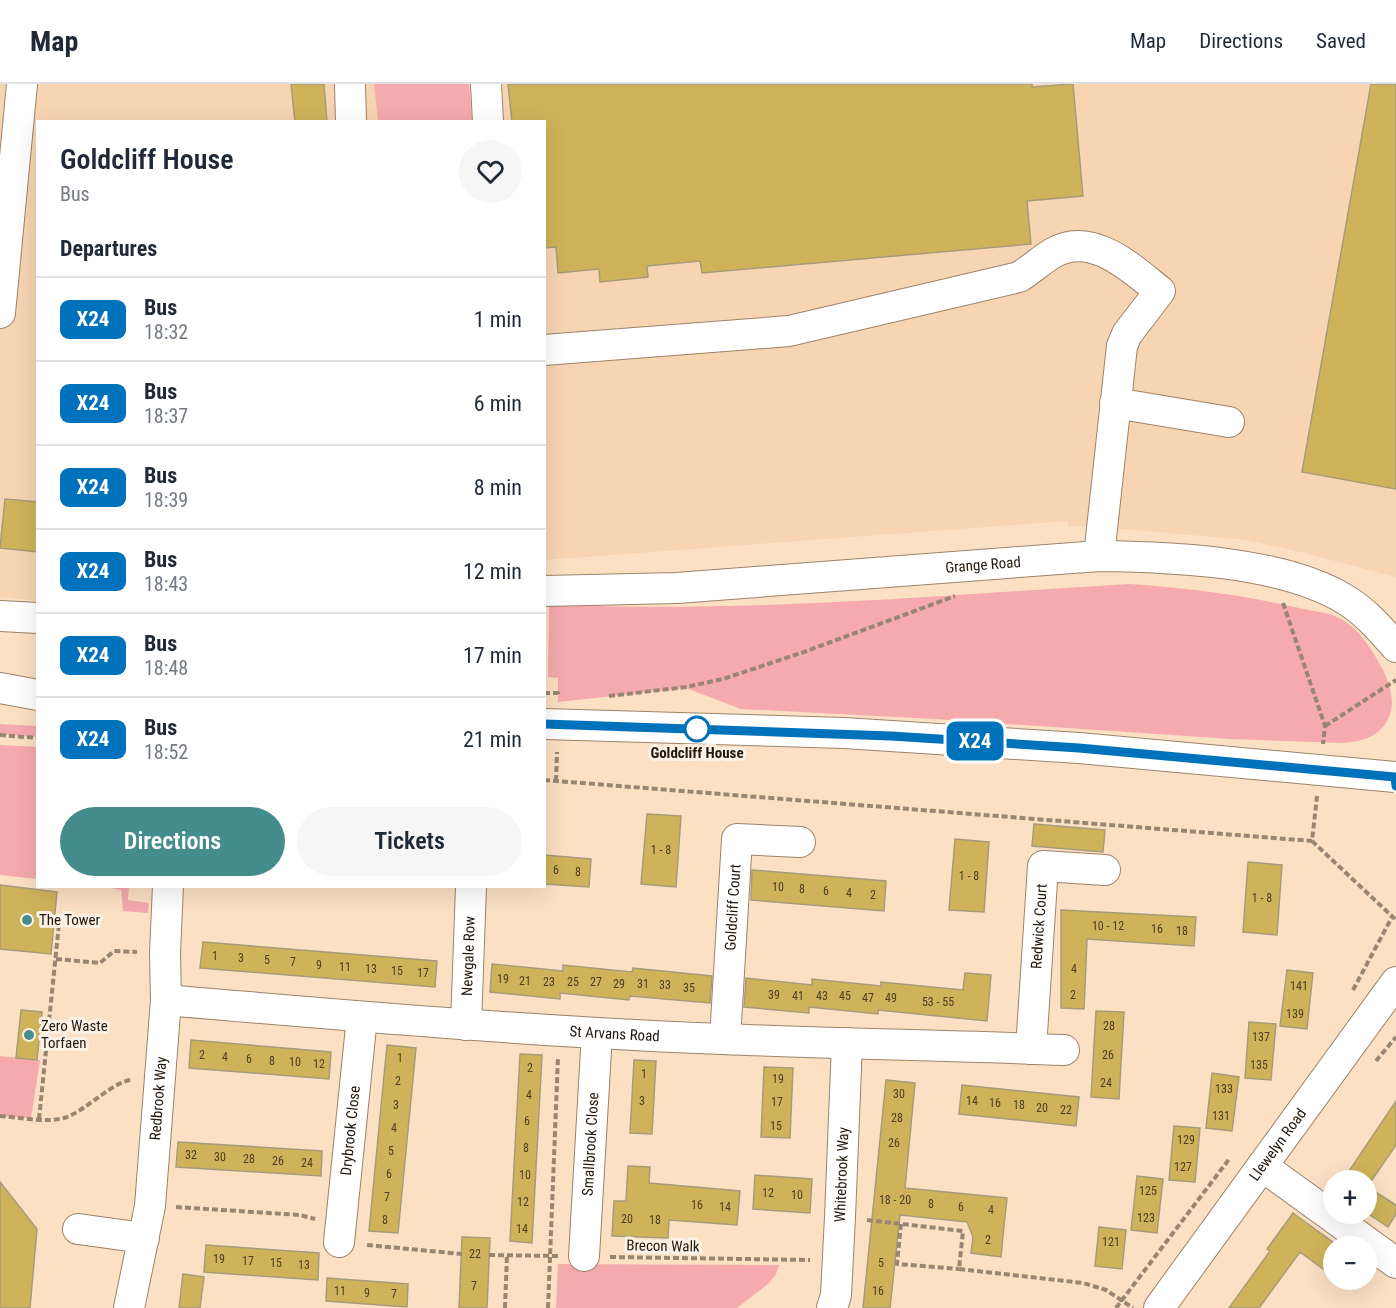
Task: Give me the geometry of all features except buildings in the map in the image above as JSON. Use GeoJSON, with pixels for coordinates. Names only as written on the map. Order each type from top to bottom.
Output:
{"type":"FeatureCollection","features":[{"type":"Feature","properties":{"kind":"street"},"geometry":{"type":"LineString","coordinates":[[0,313],[22,84]]}},
{"type":"Feature","properties":{"kind":"street"},"geometry":{"type":"LineString","coordinates":[[350,84],[351,120]]}},
{"type":"Feature","properties":{"kind":"street"},"geometry":{"type":"LineString","coordinates":[[486,84],[488,120]]}},
{"type":"Feature","properties":{"kind":"street"},"geometry":{"type":"LineString","coordinates":[[546,350],[789,331],[1019,277],[1053,252],[1063,248],[1097,249],[1117,258],[1160,291],[1127,334],[1122,346],[1099,556]]}},
{"type":"Feature","properties":{"kind":"street"},"geometry":{"type":"LineString","coordinates":[[1115,403],[1229,422]]}},
{"type":"Feature","properties":{"kind":"street","name":"Grange Road"},"geometry":{"type":"LineString","coordinates":[[546,591],[677,588],[1099,556],[1160,558],[1228,565],[1273,573],[1317,586],[1347,600],[1366,614],[1396,647]]}},
{"type":"Feature","properties":{"kind":"street"},"geometry":{"type":"LineString","coordinates":[[0,616],[36,618]]}},
{"type":"Feature","properties":{"kind":"street"},"geometry":{"type":"LineString","coordinates":[[0,688],[36,695]]}},
{"type":"Feature","properties":{"kind":"street"},"geometry":{"type":"LineString","coordinates":[[0,705],[36,705]]}},
{"type":"Feature","properties":{"kind":"street"},"geometry":{"type":"LineString","coordinates":[[546,724],[844,733],[1079,748],[1396,779]]}},
{"type":"Feature","properties":{"kind":"street","name":"Goldcliff Court"},"geometry":{"type":"LineString","coordinates":[[725,1040],[737,839],[800,842]]}},
{"type":"Feature","properties":{"kind":"street","name":"Redwick Court"},"geometry":{"type":"LineString","coordinates":[[1031,1049],[1043,866],[1105,870]]}},
{"type":"Feature","properties":{"kind":"street","name":"Redbrook Way"},"geometry":{"type":"LineString","coordinates":[[129,1308],[150,1206],[166,1000],[165,953],[168,888]]}},
{"type":"Feature","properties":{"kind":"street","name":"Newgale Row"},"geometry":{"type":"LineString","coordinates":[[466,1025],[471,888]]}},
{"type":"Feature","properties":{"kind":"street","name":"Llewelyn Road"},"geometry":{"type":"LineString","coordinates":[[1160,1308],[1396,982]]}},
{"type":"Feature","properties":{"kind":"street","name":"St Arvans Road"},"geometry":{"type":"LineString","coordinates":[[166,1000],[560,1031],[725,1040],[1064,1050]]}},
{"type":"Feature","properties":{"kind":"street","name":"Drybrook Close"},"geometry":{"type":"LineString","coordinates":[[339,1242],[362,1017]]}},
{"type":"Feature","properties":{"kind":"street","name":"Smallbrook Close"},"geometry":{"type":"LineString","coordinates":[[584,1256],[597,1033]]}},
{"type":"Feature","properties":{"kind":"street","name":"Whitebrook Way"},"geometry":{"type":"LineString","coordinates":[[832,1308],[836,1295],[838,1261],[847,1043]]}},
{"type":"Feature","properties":{"kind":"street"},"geometry":{"type":"LineString","coordinates":[[1262,1166],[1396,1263]]}},
{"type":"Feature","properties":{"kind":"street"},"geometry":{"type":"LineString","coordinates":[[78,1229],[144,1238]]}},
{"type":"Feature","properties":{"kind":"path"},"geometry":{"type":"LineString","coordinates":[[1273,573],[1325,726],[1396,680]]}},
{"type":"Feature","properties":{"kind":"path"},"geometry":{"type":"LineString","coordinates":[[604,696],[686,687],[723,679],[804,652],[958,595]]}},
{"type":"Feature","properties":{"kind":"path"},"geometry":{"type":"LineString","coordinates":[[0,735],[36,738]]}},
{"type":"Feature","properties":{"kind":"path"},"geometry":{"type":"LineString","coordinates":[[1312,841],[1320,770]]}},
{"type":"Feature","properties":{"kind":"path"},"geometry":{"type":"LineString","coordinates":[[546,780],[1312,841],[1394,918],[1351,993]]}},
{"type":"Feature","properties":{"kind":"path"},"geometry":{"type":"LineString","coordinates":[[39,1119],[60,914]]}},
{"type":"Feature","properties":{"kind":"path"},"geometry":{"type":"LineString","coordinates":[[56,959],[100,963],[114,951]]}},
{"type":"Feature","properties":{"kind":"path"},"geometry":{"type":"LineString","coordinates":[[548,1308],[560,1031]]}},
{"type":"Feature","properties":{"kind":"path"},"geometry":{"type":"LineString","coordinates":[[0,1116],[39,1119],[67,1117],[124,1081],[160,1082]]}},
{"type":"Feature","properties":{"kind":"path"},"geometry":{"type":"LineString","coordinates":[[1116,1308],[1236,1151]]}},
{"type":"Feature","properties":{"kind":"path"},"geometry":{"type":"LineString","coordinates":[[150,1206],[306,1216],[321,1223],[326,1241],[462,1254]]}},
{"type":"Feature","properties":{"kind":"path"},"geometry":{"type":"LineString","coordinates":[[840,1217],[963,1231],[959,1269]]}},
{"type":"Feature","properties":{"kind":"path"},"geometry":{"type":"LineString","coordinates":[[901,1224],[897,1264],[1083,1283],[1106,1290],[1134,1308]]}},
{"type":"Feature","properties":{"kind":"path","name":"Brecon Walk"},"geometry":{"type":"LineString","coordinates":[[489,1255],[838,1261]]}},
{"type":"Feature","properties":{"kind":"path"},"geometry":{"type":"LineString","coordinates":[[505,1308],[507,1255]]}},
{"type":"Feature","properties":{"kind":"shaded area"},"geometry":{"type":"Polygon","coordinates":[[[0,84],[1396,84],[1396,577],[1246,540],[1089,526],[1068,527],[1068,521],[546,560],[546,120],[36,120],[36,601],[0,597],[0,84]]]}},
{"type":"Feature","properties":{"kind":"shaded area"},"geometry":{"type":"Polygon","coordinates":[[[374,84],[469,84],[472,120],[378,120],[374,84]]]}},
{"type":"Feature","properties":{"kind":"shaded area"},"geometry":{"type":"Polygon","coordinates":[[[1130,584],[1236,596],[1325,613],[1339,618],[1365,641],[1385,675],[1391,691],[1392,703],[1387,721],[1372,736],[1343,743],[1230,739],[935,719],[741,709],[686,688],[558,702],[558,678],[548,677],[549,604],[694,607],[767,605],[1130,584]]]}},
{"type":"Feature","properties":{"kind":"shaded area"},"geometry":{"type":"Polygon","coordinates":[[[0,724],[36,726],[36,737],[0,734],[0,724]]]}},
{"type":"Feature","properties":{"kind":"shaded area"},"geometry":{"type":"Polygon","coordinates":[[[0,745],[36,747],[36,879],[0,875],[0,745]]]}},
{"type":"Feature","properties":{"kind":"shaded area"},"geometry":{"type":"Polygon","coordinates":[[[111,888],[129,888],[128,900],[149,903],[148,913],[123,911],[121,890],[111,888]]]}},
{"type":"Feature","properties":{"kind":"shaded area"},"geometry":{"type":"Polygon","coordinates":[[[0,1056],[40,1060],[31,1118],[0,1116],[0,1056]]]}},
{"type":"Feature","properties":{"kind":"shaded area"},"geometry":{"type":"Polygon","coordinates":[[[558,1264],[779,1265],[776,1274],[768,1284],[737,1308],[556,1308],[558,1264]]]}},
{"type":"Feature","properties":{"kind":"bus line","name":"X24"},"geometry":{"type":"LineString","coordinates":[[546,724],[844,733],[1079,748],[1395,777],[1396,786]]}},
{"type":"Feature","properties":{"kind":"place","name":"Goldcliff House"},"geometry":{"type":"Point","coordinates":[697,729]}},
{"type":"Feature","properties":{"kind":"place","name":"The Tower"},"geometry":{"type":"Point","coordinates":[27,920]}},
{"type":"Feature","properties":{"kind":"place","name":"Zero Waste Torfaen"},"geometry":{"type":"Point","coordinates":[29,1035]}}]}
